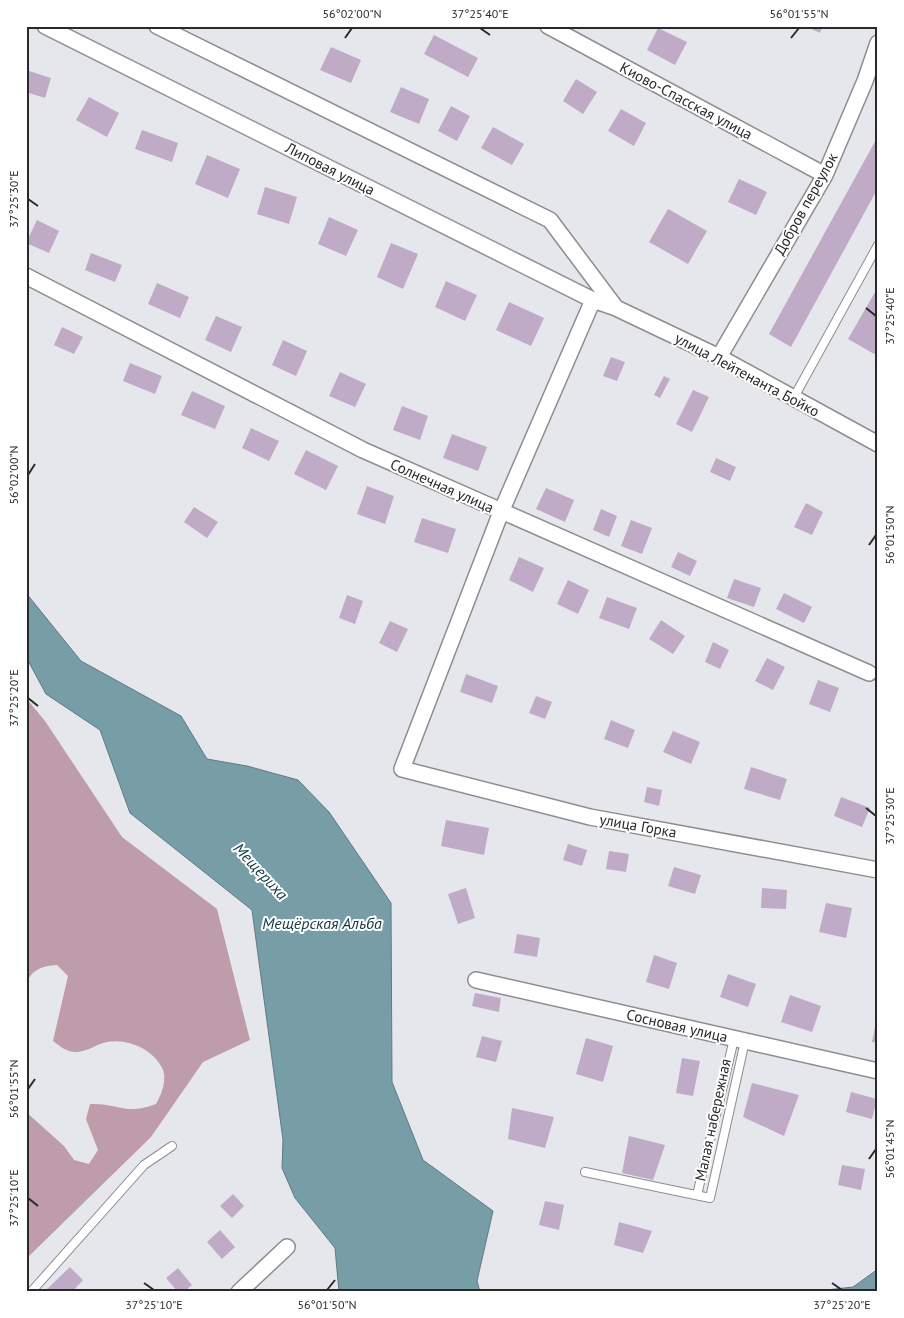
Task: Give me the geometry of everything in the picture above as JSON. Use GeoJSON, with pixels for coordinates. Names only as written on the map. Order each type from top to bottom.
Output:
{"type":"FeatureCollection","features":[{"type":"Feature","properties":{"kind":"street","name":"Липовая улица"},"geometry":{"type":"LineString","coordinates":[[45,26],[593,300],[616,308]]}},
{"type":"Feature","properties":{"kind":"street"},"geometry":{"type":"LineString","coordinates":[[157,26],[550,220],[616,308]]}},
{"type":"Feature","properties":{"kind":"street","name":"Киово-Спасская улица"},"geometry":{"type":"LineString","coordinates":[[548,26],[824,175]]}},
{"type":"Feature","properties":{"kind":"street","name":"Добров переулок"},"geometry":{"type":"LineString","coordinates":[[719,357],[824,175],[865,81],[878,43]]}},
{"type":"Feature","properties":{"kind":"street","name":"Солнечная улица"},"geometry":{"type":"LineString","coordinates":[[26,276],[363,450],[869,673]]}},
{"type":"Feature","properties":{"kind":"street"},"geometry":{"type":"LineString","coordinates":[[501,512],[593,300]]}},
{"type":"Feature","properties":{"kind":"street","name":"улица Лейтенанта Бойко"},"geometry":{"type":"LineString","coordinates":[[616,308],[719,357],[878,444]]}},
{"type":"Feature","properties":{"kind":"street","name":"улица Горка"},"geometry":{"type":"LineString","coordinates":[[501,512],[402,769],[590,817],[878,870]]}},
{"type":"Feature","properties":{"kind":"street","name":"Сосновая улица"},"geometry":{"type":"LineString","coordinates":[[476,980],[878,1071]]}},
{"type":"Feature","properties":{"kind":"street"},"geometry":{"type":"LineString","coordinates":[[239,1292],[287,1247]]}},
{"type":"Feature","properties":{"kind":"lane"},"geometry":{"type":"LineString","coordinates":[[793,399],[878,245]]}},
{"type":"Feature","properties":{"kind":"lane"},"geometry":{"type":"LineString","coordinates":[[697,1195],[739,1040]]}},
{"type":"Feature","properties":{"kind":"lane","name":"Малая набережная"},"geometry":{"type":"LineString","coordinates":[[586,1172],[710,1198],[739,1040]]}},
{"type":"Feature","properties":{"kind":"lane"},"geometry":{"type":"LineString","coordinates":[[31,1292],[144,1165],[172,1146]]}},
{"type":"Feature","properties":{"kind":"shaded area"},"geometry":{"type":"Polygon","coordinates":[[[26,698],[45,721],[122,837],[217,909],[250,1040],[203,1062],[151,1137],[26,1259],[26,1112],[64,1146],[74,1160],[89,1164],[98,1150],[86,1119],[90,1104],[136,1109],[156,1104],[164,1083],[164,1074],[154,1057],[147,1051],[132,1044],[115,1041],[78,1052],[68,1051],[53,1041],[68,976],[57,965],[47,966],[35,971],[26,983],[26,698]]]}},
{"type":"Feature","properties":{"kind":"water","name":"Мещёрская Альба"},"geometry":{"type":"Polygon","coordinates":[[[26,593],[81,661],[181,716],[207,759],[247,766],[298,780],[329,812],[391,903],[392,1082],[423,1160],[493,1211],[477,1281],[480,1292],[339,1292],[335,1248],[295,1198],[282,1168],[283,1140],[252,910],[130,813],[100,730],[46,694],[26,657],[26,593]]]}},
{"type":"Feature","properties":{"kind":"water"},"geometry":{"type":"Polygon","coordinates":[[[878,1269],[878,1292],[808,1292],[853,1287],[878,1269]]]}},
{"type":"Feature","properties":{"kind":"building"},"geometry":{"type":"Polygon","coordinates":[[[805,26],[823,26],[820,33],[805,26]]]}},
{"type":"Feature","properties":{"kind":"building"},"geometry":{"type":"Polygon","coordinates":[[[658,28],[687,42],[675,65],[647,50],[658,28]]]}},
{"type":"Feature","properties":{"kind":"building"},"geometry":{"type":"Polygon","coordinates":[[[434,35],[478,58],[468,77],[424,54],[434,35]]]}},
{"type":"Feature","properties":{"kind":"building"},"geometry":{"type":"Polygon","coordinates":[[[331,47],[361,60],[351,83],[320,70],[331,47]]]}},
{"type":"Feature","properties":{"kind":"building"},"geometry":{"type":"Polygon","coordinates":[[[26,70],[51,78],[45,98],[26,92],[26,70]]]}},
{"type":"Feature","properties":{"kind":"building"},"geometry":{"type":"Polygon","coordinates":[[[576,79],[597,92],[583,114],[563,101],[576,79]]]}},
{"type":"Feature","properties":{"kind":"building"},"geometry":{"type":"Polygon","coordinates":[[[401,87],[429,99],[419,124],[390,112],[401,87]]]}},
{"type":"Feature","properties":{"kind":"building"},"geometry":{"type":"Polygon","coordinates":[[[89,97],[119,113],[107,137],[76,120],[89,97]]]}},
{"type":"Feature","properties":{"kind":"building"},"geometry":{"type":"Polygon","coordinates":[[[451,106],[470,116],[457,141],[438,131],[451,106]]]}},
{"type":"Feature","properties":{"kind":"building"},"geometry":{"type":"Polygon","coordinates":[[[621,109],[646,123],[634,146],[608,131],[621,109]]]}},
{"type":"Feature","properties":{"kind":"building"},"geometry":{"type":"Polygon","coordinates":[[[493,127],[524,144],[512,165],[481,148],[493,127]]]}},
{"type":"Feature","properties":{"kind":"building"},"geometry":{"type":"Polygon","coordinates":[[[142,130],[178,143],[172,162],[135,149],[142,130]]]}},
{"type":"Feature","properties":{"kind":"building"},"geometry":{"type":"Polygon","coordinates":[[[878,136],[878,188],[791,347],[769,334],[878,136]]]}},
{"type":"Feature","properties":{"kind":"building"},"geometry":{"type":"Polygon","coordinates":[[[207,155],[240,169],[228,198],[195,184],[207,155]]]}},
{"type":"Feature","properties":{"kind":"building"},"geometry":{"type":"Polygon","coordinates":[[[739,179],[767,192],[756,215],[728,202],[739,179]]]}},
{"type":"Feature","properties":{"kind":"building"},"geometry":{"type":"Polygon","coordinates":[[[265,187],[297,197],[289,224],[257,214],[265,187]]]}},
{"type":"Feature","properties":{"kind":"building"},"geometry":{"type":"Polygon","coordinates":[[[668,209],[707,231],[688,264],[649,242],[668,209]]]}},
{"type":"Feature","properties":{"kind":"building"},"geometry":{"type":"Polygon","coordinates":[[[329,217],[358,230],[346,256],[318,244],[329,217]]]}},
{"type":"Feature","properties":{"kind":"building"},"geometry":{"type":"Polygon","coordinates":[[[37,220],[59,231],[49,253],[26,243],[37,220]]]}},
{"type":"Feature","properties":{"kind":"building"},"geometry":{"type":"Polygon","coordinates":[[[391,243],[418,254],[403,289],[377,277],[391,243]]]}},
{"type":"Feature","properties":{"kind":"building"},"geometry":{"type":"Polygon","coordinates":[[[91,253],[122,265],[115,282],[85,270],[91,253]]]}},
{"type":"Feature","properties":{"kind":"building"},"geometry":{"type":"Polygon","coordinates":[[[446,281],[477,295],[465,321],[435,307],[446,281]]]}},
{"type":"Feature","properties":{"kind":"building"},"geometry":{"type":"Polygon","coordinates":[[[157,283],[189,297],[180,318],[148,304],[157,283]]]}},
{"type":"Feature","properties":{"kind":"building"},"geometry":{"type":"Polygon","coordinates":[[[878,287],[878,351],[876,355],[848,339],[878,287]]]}},
{"type":"Feature","properties":{"kind":"building"},"geometry":{"type":"Polygon","coordinates":[[[509,302],[544,318],[531,346],[496,330],[509,302]]]}},
{"type":"Feature","properties":{"kind":"building"},"geometry":{"type":"Polygon","coordinates":[[[216,316],[242,327],[231,352],[205,340],[216,316]]]}},
{"type":"Feature","properties":{"kind":"building"},"geometry":{"type":"Polygon","coordinates":[[[62,327],[83,337],[74,354],[54,345],[62,327]]]}},
{"type":"Feature","properties":{"kind":"building"},"geometry":{"type":"Polygon","coordinates":[[[283,340],[307,351],[296,376],[272,365],[283,340]]]}},
{"type":"Feature","properties":{"kind":"building"},"geometry":{"type":"Polygon","coordinates":[[[611,357],[625,362],[617,381],[603,376],[611,357]]]}},
{"type":"Feature","properties":{"kind":"building"},"geometry":{"type":"Polygon","coordinates":[[[130,363],[162,376],[155,394],[123,381],[130,363]]]}},
{"type":"Feature","properties":{"kind":"building"},"geometry":{"type":"Polygon","coordinates":[[[340,372],[366,384],[355,407],[329,396],[340,372]]]}},
{"type":"Feature","properties":{"kind":"building"},"geometry":{"type":"Polygon","coordinates":[[[664,376],[670,379],[660,398],[654,395],[664,376]]]}},
{"type":"Feature","properties":{"kind":"building"},"geometry":{"type":"Polygon","coordinates":[[[693,390],[709,397],[692,432],[676,424],[693,390]]]}},
{"type":"Feature","properties":{"kind":"building"},"geometry":{"type":"Polygon","coordinates":[[[192,391],[225,406],[215,429],[181,415],[192,391]]]}},
{"type":"Feature","properties":{"kind":"building"},"geometry":{"type":"Polygon","coordinates":[[[402,406],[428,416],[420,440],[393,430],[402,406]]]}},
{"type":"Feature","properties":{"kind":"building"},"geometry":{"type":"Polygon","coordinates":[[[251,428],[279,441],[269,461],[242,448],[251,428]]]}},
{"type":"Feature","properties":{"kind":"building"},"geometry":{"type":"Polygon","coordinates":[[[452,434],[487,447],[478,471],[443,458],[452,434]]]}},
{"type":"Feature","properties":{"kind":"building"},"geometry":{"type":"Polygon","coordinates":[[[306,450],[338,466],[326,490],[294,474],[306,450]]]}},
{"type":"Feature","properties":{"kind":"building"},"geometry":{"type":"Polygon","coordinates":[[[716,458],[736,467],[730,481],[710,472],[716,458]]]}},
{"type":"Feature","properties":{"kind":"building"},"geometry":{"type":"Polygon","coordinates":[[[367,486],[394,496],[385,524],[357,514],[367,486]]]}},
{"type":"Feature","properties":{"kind":"building"},"geometry":{"type":"Polygon","coordinates":[[[546,488],[574,500],[565,522],[536,509],[546,488]]]}},
{"type":"Feature","properties":{"kind":"building"},"geometry":{"type":"Polygon","coordinates":[[[806,503],[823,512],[812,535],[794,527],[806,503]]]}},
{"type":"Feature","properties":{"kind":"building"},"geometry":{"type":"Polygon","coordinates":[[[194,507],[218,522],[207,538],[184,522],[194,507]]]}},
{"type":"Feature","properties":{"kind":"building"},"geometry":{"type":"Polygon","coordinates":[[[601,509],[617,516],[609,537],[593,530],[601,509]]]}},
{"type":"Feature","properties":{"kind":"building"},"geometry":{"type":"Polygon","coordinates":[[[422,518],[456,529],[448,553],[414,542],[422,518]]]}},
{"type":"Feature","properties":{"kind":"building"},"geometry":{"type":"Polygon","coordinates":[[[631,520],[652,528],[642,554],[621,546],[631,520]]]}},
{"type":"Feature","properties":{"kind":"building"},"geometry":{"type":"Polygon","coordinates":[[[678,552],[697,561],[690,576],[671,567],[678,552]]]}},
{"type":"Feature","properties":{"kind":"building"},"geometry":{"type":"Polygon","coordinates":[[[519,557],[544,568],[533,592],[509,580],[519,557]]]}},
{"type":"Feature","properties":{"kind":"building"},"geometry":{"type":"Polygon","coordinates":[[[734,579],[761,588],[754,607],[727,598],[734,579]]]}},
{"type":"Feature","properties":{"kind":"building"},"geometry":{"type":"Polygon","coordinates":[[[568,580],[589,590],[578,614],[557,604],[568,580]]]}},
{"type":"Feature","properties":{"kind":"building"},"geometry":{"type":"Polygon","coordinates":[[[784,593],[812,607],[804,623],[776,609],[784,593]]]}},
{"type":"Feature","properties":{"kind":"building"},"geometry":{"type":"Polygon","coordinates":[[[347,595],[363,601],[355,624],[339,618],[347,595]]]}},
{"type":"Feature","properties":{"kind":"building"},"geometry":{"type":"Polygon","coordinates":[[[607,597],[637,608],[629,629],[599,618],[607,597]]]}},
{"type":"Feature","properties":{"kind":"building"},"geometry":{"type":"Polygon","coordinates":[[[661,620],[685,636],[673,654],[649,639],[661,620]]]}},
{"type":"Feature","properties":{"kind":"building"},"geometry":{"type":"Polygon","coordinates":[[[390,621],[408,629],[397,652],[379,643],[390,621]]]}},
{"type":"Feature","properties":{"kind":"building"},"geometry":{"type":"Polygon","coordinates":[[[713,642],[729,650],[720,669],[705,662],[713,642]]]}},
{"type":"Feature","properties":{"kind":"building"},"geometry":{"type":"Polygon","coordinates":[[[767,658],[785,667],[773,690],[755,681],[767,658]]]}},
{"type":"Feature","properties":{"kind":"building"},"geometry":{"type":"Polygon","coordinates":[[[466,674],[498,686],[492,703],[460,692],[466,674]]]}},
{"type":"Feature","properties":{"kind":"building"},"geometry":{"type":"Polygon","coordinates":[[[818,680],[839,688],[830,712],[809,704],[818,680]]]}},
{"type":"Feature","properties":{"kind":"building"},"geometry":{"type":"Polygon","coordinates":[[[536,696],[552,702],[545,719],[529,713],[536,696]]]}},
{"type":"Feature","properties":{"kind":"building"},"geometry":{"type":"Polygon","coordinates":[[[611,720],[635,730],[628,748],[604,739],[611,720]]]}},
{"type":"Feature","properties":{"kind":"building"},"geometry":{"type":"Polygon","coordinates":[[[673,731],[700,742],[691,764],[663,752],[673,731]]]}},
{"type":"Feature","properties":{"kind":"building"},"geometry":{"type":"Polygon","coordinates":[[[751,767],[787,779],[780,800],[744,789],[751,767]]]}},
{"type":"Feature","properties":{"kind":"building"},"geometry":{"type":"Polygon","coordinates":[[[647,787],[662,790],[659,806],[644,802],[647,787]]]}},
{"type":"Feature","properties":{"kind":"building"},"geometry":{"type":"Polygon","coordinates":[[[841,797],[870,808],[862,827],[834,816],[841,797]]]}},
{"type":"Feature","properties":{"kind":"building"},"geometry":{"type":"Polygon","coordinates":[[[446,820],[489,828],[484,855],[441,846],[446,820]]]}},
{"type":"Feature","properties":{"kind":"building"},"geometry":{"type":"Polygon","coordinates":[[[568,844],[587,850],[582,866],[563,860],[568,844]]]}},
{"type":"Feature","properties":{"kind":"building"},"geometry":{"type":"Polygon","coordinates":[[[609,851],[629,854],[626,872],[606,869],[609,851]]]}},
{"type":"Feature","properties":{"kind":"building"},"geometry":{"type":"Polygon","coordinates":[[[674,867],[701,875],[695,894],[668,886],[674,867]]]}},
{"type":"Feature","properties":{"kind":"building"},"geometry":{"type":"Polygon","coordinates":[[[466,888],[475,918],[458,924],[448,894],[466,888]]]}},
{"type":"Feature","properties":{"kind":"building"},"geometry":{"type":"Polygon","coordinates":[[[762,888],[787,890],[786,909],[761,908],[762,888]]]}},
{"type":"Feature","properties":{"kind":"building"},"geometry":{"type":"Polygon","coordinates":[[[826,903],[852,908],[846,938],[819,932],[826,903]]]}},
{"type":"Feature","properties":{"kind":"building"},"geometry":{"type":"Polygon","coordinates":[[[517,934],[540,938],[537,957],[514,953],[517,934]]]}},
{"type":"Feature","properties":{"kind":"building"},"geometry":{"type":"Polygon","coordinates":[[[654,955],[677,963],[669,989],[646,982],[654,955]]]}},
{"type":"Feature","properties":{"kind":"building"},"geometry":{"type":"Polygon","coordinates":[[[728,974],[756,984],[748,1007],[720,997],[728,974]]]}},
{"type":"Feature","properties":{"kind":"building"},"geometry":{"type":"Polygon","coordinates":[[[475,993],[501,998],[499,1012],[472,1006],[475,993]]]}},
{"type":"Feature","properties":{"kind":"building"},"geometry":{"type":"Polygon","coordinates":[[[790,995],[821,1006],[812,1032],[781,1022],[790,995]]]}},
{"type":"Feature","properties":{"kind":"building"},"geometry":{"type":"Polygon","coordinates":[[[876,1022],[878,1022],[878,1043],[872,1042],[876,1022]]]}},
{"type":"Feature","properties":{"kind":"building"},"geometry":{"type":"Polygon","coordinates":[[[482,1036],[502,1041],[496,1062],[476,1057],[482,1036]]]}},
{"type":"Feature","properties":{"kind":"building"},"geometry":{"type":"Polygon","coordinates":[[[586,1038],[613,1046],[603,1082],[576,1074],[586,1038]]]}},
{"type":"Feature","properties":{"kind":"building"},"geometry":{"type":"Polygon","coordinates":[[[682,1058],[700,1061],[693,1096],[676,1093],[682,1058]]]}},
{"type":"Feature","properties":{"kind":"building"},"geometry":{"type":"Polygon","coordinates":[[[752,1083],[799,1095],[784,1136],[743,1117],[752,1083]]]}},
{"type":"Feature","properties":{"kind":"building"},"geometry":{"type":"Polygon","coordinates":[[[851,1092],[877,1099],[872,1119],[846,1112],[851,1092]]]}},
{"type":"Feature","properties":{"kind":"building"},"geometry":{"type":"Polygon","coordinates":[[[512,1108],[554,1117],[545,1148],[508,1139],[512,1108]]]}},
{"type":"Feature","properties":{"kind":"building"},"geometry":{"type":"Polygon","coordinates":[[[629,1136],[665,1145],[653,1180],[622,1173],[629,1136]]]}},
{"type":"Feature","properties":{"kind":"building"},"geometry":{"type":"Polygon","coordinates":[[[842,1165],[865,1169],[861,1190],[838,1185],[842,1165]]]}},
{"type":"Feature","properties":{"kind":"building"},"geometry":{"type":"Polygon","coordinates":[[[233,1194],[244,1206],[232,1218],[220,1206],[233,1194]]]}},
{"type":"Feature","properties":{"kind":"building"},"geometry":{"type":"Polygon","coordinates":[[[545,1201],[564,1205],[559,1230],[539,1225],[545,1201]]]}},
{"type":"Feature","properties":{"kind":"building"},"geometry":{"type":"Polygon","coordinates":[[[619,1222],[652,1231],[643,1253],[614,1245],[619,1222]]]}},
{"type":"Feature","properties":{"kind":"building"},"geometry":{"type":"Polygon","coordinates":[[[220,1230],[235,1247],[222,1259],[207,1242],[220,1230]]]}},
{"type":"Feature","properties":{"kind":"building"},"geometry":{"type":"Polygon","coordinates":[[[70,1267],[83,1280],[72,1292],[44,1292],[70,1267]]]}},
{"type":"Feature","properties":{"kind":"building"},"geometry":{"type":"Polygon","coordinates":[[[178,1268],[192,1285],[184,1292],[178,1292],[166,1278],[178,1268]]]}},
{"type":"Feature","properties":{"kind":"water label","name":"Мещериха"},"geometry":{"type":"Point","coordinates":[261,871]}}]}
